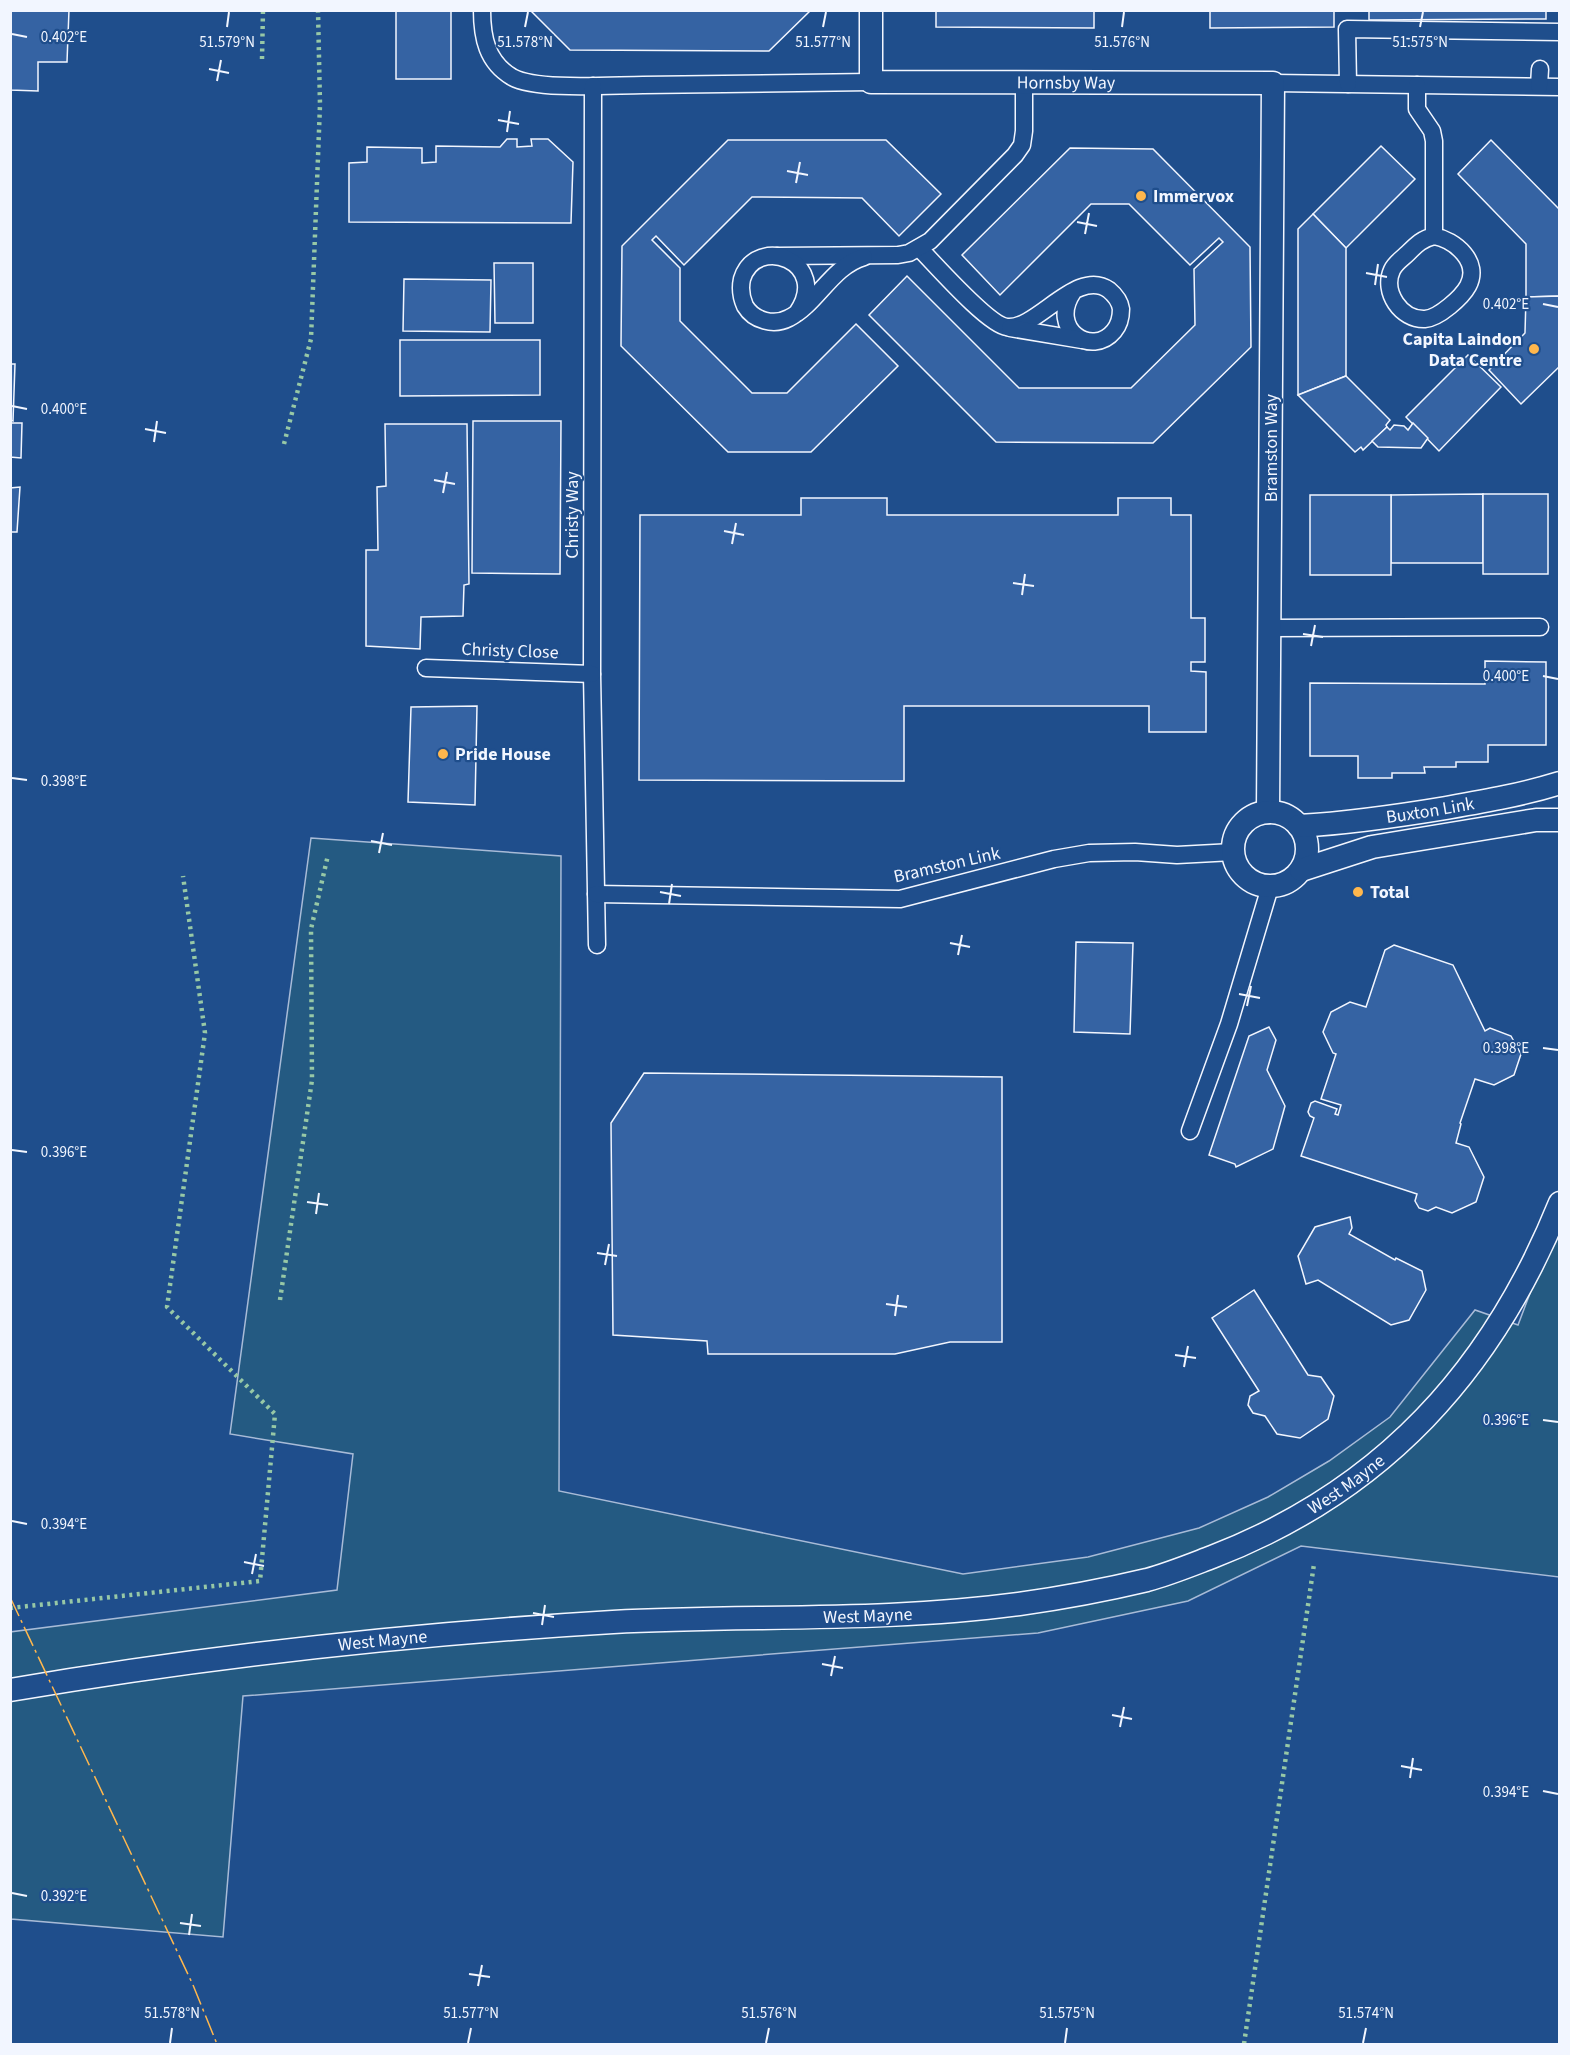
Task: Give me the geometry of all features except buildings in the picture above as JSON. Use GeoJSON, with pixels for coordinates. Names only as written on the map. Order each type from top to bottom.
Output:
{"type":"FeatureCollection","features":[{"type":"Feature","properties":{"kind":"street","name":"Hornsby Way"},"geometry":{"type":"LineString","coordinates":[[482,10],[485,45],[496,63],[512,77],[538,85],[871,82],[1273,83],[1560,87]]}},
{"type":"Feature","properties":{"kind":"street"},"geometry":{"type":"LineString","coordinates":[[871,10],[871,82]]}},
{"type":"Feature","properties":{"kind":"street"},"geometry":{"type":"LineString","coordinates":[[1348,84],[1347,29],[1560,32]]}},
{"type":"Feature","properties":{"kind":"street"},"geometry":{"type":"LineString","coordinates":[[1539,86],[1540,69]]}},
{"type":"Feature","properties":{"kind":"street"},"geometry":{"type":"LineString","coordinates":[[874,254],[848,264],[796,313],[780,322],[764,321],[754,316],[743,301],[742,281],[750,266],[762,258],[777,256],[874,254],[898,255],[919,248],[942,230],[1006,166],[1022,146],[1024,83]]}},
{"type":"Feature","properties":{"kind":"street","name":"Bramston Way"},"geometry":{"type":"LineString","coordinates":[[1268,812],[1273,83]]}},
{"type":"Feature","properties":{"kind":"street"},"geometry":{"type":"LineString","coordinates":[[1417,85],[1418,110],[1432,131],[1434,141],[1434,237]]}},
{"type":"Feature","properties":{"kind":"street","name":"Christy Way"},"geometry":{"type":"LineString","coordinates":[[593,86],[592,674],[597,945]]}},
{"type":"Feature","properties":{"kind":"street"},"geometry":{"type":"LineString","coordinates":[[1434,237],[1445,239],[1457,246],[1468,260],[1471,278],[1464,292],[1446,309],[1432,317],[1418,318],[1410,315],[1395,303],[1391,296],[1392,270],[1417,243],[1425,238],[1434,237]]}},
{"type":"Feature","properties":{"kind":"street"},"geometry":{"type":"LineString","coordinates":[[919,248],[982,312],[999,325],[1009,327],[1086,340],[1098,341],[1115,330],[1120,321],[1121,310],[1112,292],[1103,286],[1084,285],[1023,322],[1009,327]]}},
{"type":"Feature","properties":{"kind":"street"},"geometry":{"type":"LineString","coordinates":[[777,256],[793,262],[806,280],[805,298],[796,313]]}},
{"type":"Feature","properties":{"kind":"street"},"geometry":{"type":"LineString","coordinates":[[1073,292],[1065,308],[1065,318],[1069,328],[1076,336],[1086,340]]}},
{"type":"Feature","properties":{"kind":"street"},"geometry":{"type":"LineString","coordinates":[[1269,628],[1540,627]]}},
{"type":"Feature","properties":{"kind":"street","name":"Christy Close"},"geometry":{"type":"LineString","coordinates":[[426,668],[592,674]]}},
{"type":"Feature","properties":{"kind":"street","name":"Buxton Link"},"geometry":{"type":"LineString","coordinates":[[1299,826],[1341,824],[1416,813],[1522,795],[1560,783]]}},
{"type":"Feature","properties":{"kind":"street"},"geometry":{"type":"LineString","coordinates":[[1268,812],[1283,814],[1299,826],[1306,840],[1307,849],[1301,870],[1290,881],[1270,886],[1258,885],[1249,880],[1241,872],[1233,852],[1236,835],[1241,827],[1250,818],[1268,812]]}},
{"type":"Feature","properties":{"kind":"street","name":"Buxton Link"},"geometry":{"type":"LineString","coordinates":[[1301,870],[1372,847],[1536,820],[1560,820]]}},
{"type":"Feature","properties":{"kind":"street","name":"Bramston Link"},"geometry":{"type":"LineString","coordinates":[[596,894],[900,899],[1054,859],[1089,853],[1135,852],[1177,855],[1233,852]]}},
{"type":"Feature","properties":{"kind":"street"},"geometry":{"type":"LineString","coordinates":[[1191,1131],[1228,1024],[1270,886]]}},
{"type":"Feature","properties":{"kind":"street","name":"West Mayne"},"geometry":{"type":"LineString","coordinates":[[10,1690],[157,1667],[361,1641],[644,1621],[950,1611],[1018,1604],[1151,1579],[1237,1547],[1308,1512],[1360,1477],[1407,1436],[1447,1394],[1502,1321],[1541,1249],[1560,1203]]}},
{"type":"Feature","properties":{"kind":"shaded area"},"geometry":{"type":"Polygon","coordinates":[[[311,838],[561,856],[559,1491],[963,1574],[1088,1557],[1199,1528],[1268,1497],[1329,1461],[1390,1417],[1475,1310],[1518,1325],[1559,1217],[1559,1577],[1301,1546],[1188,1601],[1038,1633],[243,1696],[223,1937],[11,1919],[10,1632],[337,1590],[353,1454],[230,1434],[311,838]]]}},
{"type":"Feature","properties":{"kind":"hedge"},"geometry":{"type":"LineString","coordinates":[[262,59],[263,10]]}},
{"type":"Feature","properties":{"kind":"hedge"},"geometry":{"type":"LineString","coordinates":[[284,444],[311,339],[320,105],[318,10]]}},
{"type":"Feature","properties":{"kind":"hedge"},"geometry":{"type":"LineString","coordinates":[[280,1300],[312,1080],[311,929],[328,855]]}},
{"type":"Feature","properties":{"kind":"hedge"},"geometry":{"type":"LineString","coordinates":[[10,1608],[260,1581],[275,1414],[167,1307],[205,1033],[183,876]]}},
{"type":"Feature","properties":{"kind":"hedge"},"geometry":{"type":"LineString","coordinates":[[1244,2044],[1314,1564]]}},
{"type":"Feature","properties":{"kind":"power"},"geometry":{"type":"LineString","coordinates":[[10,1597],[193,1985],[217,2044]]}},
{"type":"Feature","properties":{"kind":"place","name":"Immervox"},"geometry":{"type":"Point","coordinates":[1141,196]}},
{"type":"Feature","properties":{"kind":"place","name":"Capita Laindon Data Centre"},"geometry":{"type":"Point","coordinates":[1534,349]}},
{"type":"Feature","properties":{"kind":"place","name":"Pride House"},"geometry":{"type":"Point","coordinates":[443,754]}},
{"type":"Feature","properties":{"kind":"place","name":"Total"},"geometry":{"type":"Point","coordinates":[1358,892]}}]}
